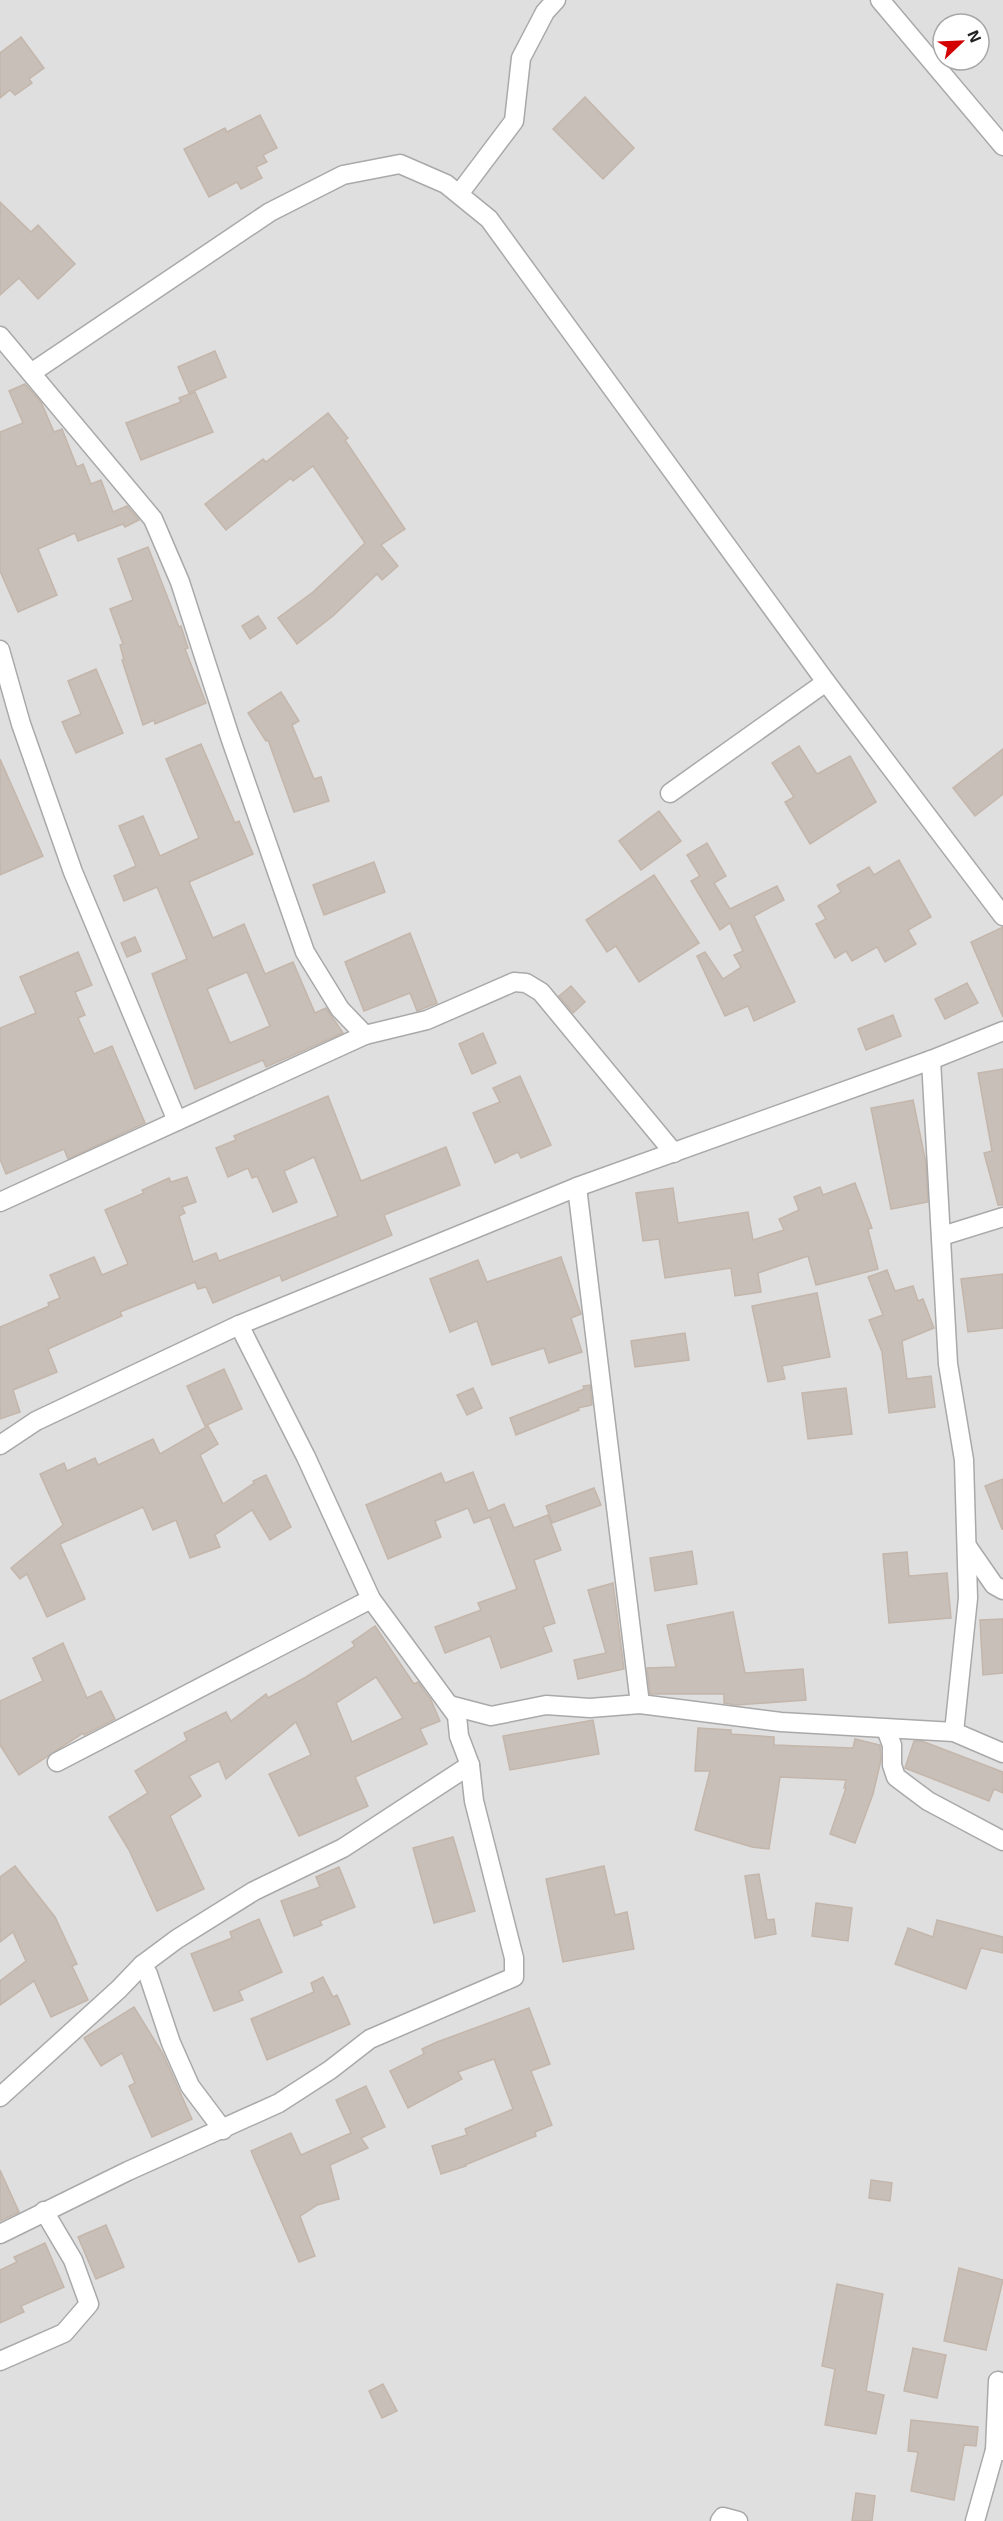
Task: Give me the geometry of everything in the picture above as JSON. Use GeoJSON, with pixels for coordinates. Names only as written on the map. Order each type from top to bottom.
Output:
{"type":"FeatureCollection","features":[{"type":"Feature","properties":{"kind":"street"},"geometry":{"type":"LineString","coordinates":[[459,195],[514,121],[521,58],[546,12],[556,0]]}},
{"type":"Feature","properties":{"kind":"street"},"geometry":{"type":"LineString","coordinates":[[880,0],[1003,146]]}},
{"type":"Feature","properties":{"kind":"street"},"geometry":{"type":"LineString","coordinates":[[31,373],[270,212],[342,175],[400,164],[446,184],[489,219],[826,682],[1003,916]]}},
{"type":"Feature","properties":{"kind":"street"},"geometry":{"type":"LineString","coordinates":[[0,336],[153,519],[180,582],[230,737],[305,952],[340,1009],[365,1035]]}},
{"type":"Feature","properties":{"kind":"street"},"geometry":{"type":"LineString","coordinates":[[0,650],[21,724],[73,872],[177,1120]]}},
{"type":"Feature","properties":{"kind":"street"},"geometry":{"type":"LineString","coordinates":[[670,793],[826,682]]}},
{"type":"Feature","properties":{"kind":"street"},"geometry":{"type":"LineString","coordinates":[[0,1202],[365,1035],[427,1020],[514,982],[526,983],[541,992],[674,1153]]}},
{"type":"Feature","properties":{"kind":"street"},"geometry":{"type":"LineString","coordinates":[[2,1440],[36,1421],[239,1325],[577,1187],[931,1060],[1003,1031]]}},
{"type":"Feature","properties":{"kind":"street"},"geometry":{"type":"LineString","coordinates":[[931,1060],[948,1364],[964,1460],[967,1546],[968,1598],[954,1732]]}},
{"type":"Feature","properties":{"kind":"street"},"geometry":{"type":"LineString","coordinates":[[577,1187],[640,1704]]}},
{"type":"Feature","properties":{"kind":"street"},"geometry":{"type":"LineString","coordinates":[[942,1236],[1003,1217]]}},
{"type":"Feature","properties":{"kind":"street"},"geometry":{"type":"LineString","coordinates":[[0,2234],[44,2211],[279,2103],[330,2070],[370,2039],[514,1977],[514,1958],[474,1801],[470,1766],[459,1736],[457,1716],[371,1599],[306,1457],[239,1325]]}},
{"type":"Feature","properties":{"kind":"street"},"geometry":{"type":"LineString","coordinates":[[967,1546],[998,1587],[968,1598]]}},
{"type":"Feature","properties":{"kind":"street"},"geometry":{"type":"LineString","coordinates":[[57,1762],[371,1599]]}},
{"type":"Feature","properties":{"kind":"street"},"geometry":{"type":"LineString","coordinates":[[449,1705],[490,1716],[546,1705],[590,1708],[640,1704],[781,1722],[954,1732],[1003,1754]]}},
{"type":"Feature","properties":{"kind":"street"},"geometry":{"type":"LineString","coordinates":[[886,1729],[892,1746],[892,1765],[896,1778],[928,1801],[1003,1840]]}},
{"type":"Feature","properties":{"kind":"street"},"geometry":{"type":"LineString","coordinates":[[0,2097],[142,1965],[177,1939],[254,1891],[343,1848],[470,1766]]}},
{"type":"Feature","properties":{"kind":"street"},"geometry":{"type":"LineString","coordinates":[[142,1965],[148,1974],[171,2043],[190,2086],[223,2130]]}},
{"type":"Feature","properties":{"kind":"street"},"geometry":{"type":"LineString","coordinates":[[0,2361],[64,2333],[89,2304],[73,2260],[44,2211]]}},
{"type":"Feature","properties":{"kind":"street"},"geometry":{"type":"LineString","coordinates":[[975,2521],[999,2451],[998,2381]]}},
{"type":"Feature","properties":{"kind":"street"},"geometry":{"type":"LineString","coordinates":[[720,2521],[723,2517],[738,2521]]}},
{"type":"Feature","properties":{"kind":"shaded area"},"geometry":{"type":"Polygon","coordinates":[[[0,0],[1003,0],[1003,2521],[0,2521],[0,0]]]}},
{"type":"Feature","properties":{"kind":"building"},"geometry":{"type":"Polygon","coordinates":[[[21,37],[44,68],[29,79],[32,83],[15,95],[10,90],[0,98],[0,53],[21,37]]]}},
{"type":"Feature","properties":{"kind":"building"},"geometry":{"type":"Polygon","coordinates":[[[585,97],[634,148],[603,179],[553,129],[585,97]]]}},
{"type":"Feature","properties":{"kind":"building"},"geometry":{"type":"Polygon","coordinates":[[[260,115],[277,148],[263,155],[267,162],[256,167],[262,178],[241,189],[237,182],[209,197],[184,149],[225,128],[227,132],[260,115]]]}},
{"type":"Feature","properties":{"kind":"building"},"geometry":{"type":"Polygon","coordinates":[[[0,202],[31,232],[38,225],[75,264],[38,299],[19,278],[0,295],[0,202]]]}},
{"type":"Feature","properties":{"kind":"building"},"geometry":{"type":"Polygon","coordinates":[[[215,351],[226,377],[189,393],[178,367],[215,351]]]}},
{"type":"Feature","properties":{"kind":"building"},"geometry":{"type":"Polygon","coordinates":[[[25,384],[41,402],[54,432],[62,429],[77,467],[83,464],[91,484],[101,480],[113,512],[127,506],[139,520],[125,527],[123,524],[78,541],[75,533],[38,549],[57,595],[18,612],[0,571],[0,432],[23,423],[9,391],[25,384]]]}},
{"type":"Feature","properties":{"kind":"building"},"geometry":{"type":"Polygon","coordinates":[[[195,392],[213,432],[141,460],[126,423],[181,402],[179,398],[195,392]]]}},
{"type":"Feature","properties":{"kind":"building"},"geometry":{"type":"Polygon","coordinates":[[[328,413],[348,438],[345,440],[405,529],[381,545],[398,566],[382,580],[377,574],[333,616],[297,644],[278,618],[313,592],[365,543],[313,466],[293,481],[291,478],[226,530],[205,504],[263,459],[266,462],[328,413]]]}},
{"type":"Feature","properties":{"kind":"building"},"geometry":{"type":"Polygon","coordinates":[[[148,547],[179,627],[181,626],[188,648],[185,649],[206,703],[155,724],[154,720],[143,725],[122,660],[124,660],[120,645],[123,644],[110,609],[133,600],[118,559],[148,547]]]}},
{"type":"Feature","properties":{"kind":"building"},"geometry":{"type":"Polygon","coordinates":[[[258,616],[266,628],[250,639],[242,626],[258,616]]]}},
{"type":"Feature","properties":{"kind":"building"},"geometry":{"type":"Polygon","coordinates":[[[96,669],[123,733],[76,753],[62,722],[81,714],[68,681],[96,669]]]}},
{"type":"Feature","properties":{"kind":"building"},"geometry":{"type":"Polygon","coordinates":[[[281,692],[299,721],[292,725],[314,779],[321,777],[329,801],[294,812],[268,740],[266,741],[248,713],[281,692]]]}},
{"type":"Feature","properties":{"kind":"building"},"geometry":{"type":"Polygon","coordinates":[[[201,744],[235,823],[239,821],[253,854],[189,882],[213,938],[244,924],[265,974],[293,962],[315,1013],[326,1008],[343,1033],[266,1067],[263,1060],[195,1089],[152,974],[187,959],[157,887],[124,901],[114,876],[136,866],[119,826],[143,816],[160,856],[199,838],[166,759],[201,744]],[[247,972],[207,989],[230,1043],[270,1026],[247,972]]]}},
{"type":"Feature","properties":{"kind":"building"},"geometry":{"type":"Polygon","coordinates":[[[799,746],[817,774],[850,756],[876,802],[810,844],[785,802],[794,797],[772,763],[799,746]]]}},
{"type":"Feature","properties":{"kind":"building"},"geometry":{"type":"Polygon","coordinates":[[[1003,749],[1003,794],[975,816],[953,788],[1003,749]]]}},
{"type":"Feature","properties":{"kind":"building"},"geometry":{"type":"Polygon","coordinates":[[[0,759],[43,856],[0,875],[0,759]]]}},
{"type":"Feature","properties":{"kind":"building"},"geometry":{"type":"Polygon","coordinates":[[[659,811],[681,841],[641,870],[619,841],[659,811]]]}},
{"type":"Feature","properties":{"kind":"building"},"geometry":{"type":"Polygon","coordinates":[[[707,843],[726,876],[714,883],[730,909],[777,886],[784,900],[754,916],[795,1002],[754,1021],[748,1006],[725,1016],[697,956],[705,952],[723,979],[741,967],[734,955],[743,951],[730,923],[720,930],[691,881],[700,876],[687,855],[707,843]]]}},
{"type":"Feature","properties":{"kind":"building"},"geometry":{"type":"Polygon","coordinates":[[[899,860],[931,917],[908,930],[916,944],[885,962],[877,947],[852,961],[846,951],[835,958],[816,924],[826,919],[818,906],[841,892],[837,885],[869,867],[874,875],[899,860]]]}},
{"type":"Feature","properties":{"kind":"building"},"geometry":{"type":"Polygon","coordinates":[[[374,862],[385,892],[324,915],[313,885],[374,862]]]}},
{"type":"Feature","properties":{"kind":"building"},"geometry":{"type":"Polygon","coordinates":[[[654,875],[699,943],[639,982],[616,946],[607,952],[586,920],[654,875]]]}},
{"type":"Feature","properties":{"kind":"building"},"geometry":{"type":"Polygon","coordinates":[[[1003,927],[1003,1017],[971,942],[1003,927]]]}},
{"type":"Feature","properties":{"kind":"building"},"geometry":{"type":"Polygon","coordinates":[[[410,933],[437,1003],[417,1011],[410,993],[364,1011],[345,962],[410,933]]]}},
{"type":"Feature","properties":{"kind":"building"},"geometry":{"type":"Polygon","coordinates":[[[135,937],[141,951],[127,957],[121,943],[135,937]]]}},
{"type":"Feature","properties":{"kind":"building"},"geometry":{"type":"Polygon","coordinates":[[[78,952],[92,985],[75,992],[85,1015],[78,1018],[94,1054],[112,1046],[145,1123],[68,1159],[64,1149],[6,1174],[0,1159],[0,1028],[36,1013],[20,977],[78,952]]]}},
{"type":"Feature","properties":{"kind":"building"},"geometry":{"type":"Polygon","coordinates":[[[967,983],[978,1003],[945,1019],[935,999],[967,983]]]}},
{"type":"Feature","properties":{"kind":"building"},"geometry":{"type":"Polygon","coordinates":[[[571,986],[585,1002],[573,1013],[559,996],[571,986]]]}},
{"type":"Feature","properties":{"kind":"building"},"geometry":{"type":"Polygon","coordinates":[[[893,1015],[901,1036],[866,1050],[858,1029],[893,1015]]]}},
{"type":"Feature","properties":{"kind":"building"},"geometry":{"type":"Polygon","coordinates":[[[483,1033],[496,1063],[472,1074],[459,1044],[483,1033]]]}},
{"type":"Feature","properties":{"kind":"building"},"geometry":{"type":"Polygon","coordinates":[[[1003,1069],[1003,1205],[998,1205],[984,1153],[992,1151],[978,1073],[1003,1069]]]}},
{"type":"Feature","properties":{"kind":"building"},"geometry":{"type":"Polygon","coordinates":[[[520,1076],[551,1145],[521,1158],[518,1152],[495,1163],[473,1113],[500,1102],[493,1088],[520,1076]]]}},
{"type":"Feature","properties":{"kind":"building"},"geometry":{"type":"Polygon","coordinates":[[[328,1096],[361,1181],[446,1147],[460,1185],[384,1215],[392,1235],[282,1281],[280,1275],[213,1303],[206,1287],[198,1289],[195,1282],[120,1312],[122,1316],[48,1349],[57,1372],[13,1390],[20,1412],[0,1419],[0,1327],[49,1306],[48,1303],[60,1298],[50,1275],[94,1257],[102,1275],[128,1264],[105,1210],[144,1193],[142,1190],[169,1178],[171,1182],[187,1177],[196,1202],[182,1207],[185,1213],[179,1216],[193,1262],[216,1253],[219,1261],[338,1216],[314,1157],[284,1171],[297,1202],[273,1212],[257,1176],[252,1178],[248,1168],[228,1177],[216,1148],[236,1140],[234,1136],[328,1096]]]}},
{"type":"Feature","properties":{"kind":"building"},"geometry":{"type":"Polygon","coordinates":[[[913,1100],[926,1163],[928,1202],[891,1209],[871,1108],[913,1100]]]}},
{"type":"Feature","properties":{"kind":"building"},"geometry":{"type":"Polygon","coordinates":[[[855,1183],[872,1228],[868,1229],[878,1269],[816,1285],[808,1256],[758,1273],[761,1292],[735,1296],[731,1268],[665,1278],[659,1239],[643,1241],[636,1193],[673,1188],[678,1223],[748,1212],[753,1240],[784,1230],[779,1219],[799,1210],[794,1197],[820,1187],[823,1195],[855,1183]]]}},
{"type":"Feature","properties":{"kind":"building"},"geometry":{"type":"Polygon","coordinates":[[[561,1257],[581,1314],[571,1318],[582,1352],[549,1363],[544,1348],[492,1365],[477,1321],[450,1332],[430,1279],[478,1260],[487,1282],[561,1257]]]}},
{"type":"Feature","properties":{"kind":"building"},"geometry":{"type":"Polygon","coordinates":[[[887,1270],[895,1291],[913,1286],[918,1301],[923,1299],[934,1328],[902,1341],[907,1379],[931,1376],[935,1407],[889,1413],[882,1352],[869,1320],[883,1315],[868,1277],[887,1270]]]}},
{"type":"Feature","properties":{"kind":"building"},"geometry":{"type":"Polygon","coordinates":[[[1003,1274],[1003,1328],[968,1332],[961,1279],[1003,1274]]]}},
{"type":"Feature","properties":{"kind":"building"},"geometry":{"type":"Polygon","coordinates":[[[817,1293],[830,1357],[782,1366],[785,1379],[768,1382],[752,1306],[817,1293]]]}},
{"type":"Feature","properties":{"kind":"building"},"geometry":{"type":"Polygon","coordinates":[[[685,1333],[689,1360],[635,1367],[631,1341],[685,1333]]]}},
{"type":"Feature","properties":{"kind":"building"},"geometry":{"type":"Polygon","coordinates":[[[224,1369],[242,1409],[205,1426],[187,1386],[224,1369]]]}},
{"type":"Feature","properties":{"kind":"building"},"geometry":{"type":"Polygon","coordinates":[[[590,1385],[592,1405],[578,1408],[579,1410],[516,1435],[510,1418],[590,1385]]]}},
{"type":"Feature","properties":{"kind":"building"},"geometry":{"type":"Polygon","coordinates":[[[473,1388],[482,1408],[467,1415],[457,1395],[473,1388]]]}},
{"type":"Feature","properties":{"kind":"building"},"geometry":{"type":"Polygon","coordinates":[[[846,1388],[852,1434],[808,1439],[802,1393],[846,1388]]]}},
{"type":"Feature","properties":{"kind":"building"},"geometry":{"type":"Polygon","coordinates":[[[208,1426],[218,1444],[200,1455],[223,1504],[254,1483],[253,1481],[266,1475],[291,1527],[270,1540],[252,1510],[215,1535],[220,1547],[190,1558],[176,1520],[153,1530],[143,1507],[60,1544],[85,1599],[47,1617],[27,1574],[20,1579],[11,1568],[63,1525],[40,1474],[64,1463],[67,1471],[95,1458],[98,1465],[153,1439],[160,1454],[208,1426]]]}},
{"type":"Feature","properties":{"kind":"building"},"geometry":{"type":"Polygon","coordinates":[[[473,1472],[488,1511],[504,1504],[514,1528],[548,1515],[561,1550],[534,1560],[555,1623],[543,1627],[552,1651],[501,1668],[490,1636],[445,1653],[435,1627],[481,1610],[478,1603],[517,1589],[490,1517],[474,1523],[468,1508],[435,1521],[441,1537],[388,1559],[366,1505],[441,1473],[445,1483],[473,1472]]]}},
{"type":"Feature","properties":{"kind":"building"},"geometry":{"type":"Polygon","coordinates":[[[1003,1479],[1003,1529],[1002,1529],[985,1486],[1003,1479]]]}},
{"type":"Feature","properties":{"kind":"building"},"geometry":{"type":"Polygon","coordinates":[[[594,1488],[601,1505],[552,1523],[546,1506],[594,1488]]]}},
{"type":"Feature","properties":{"kind":"building"},"geometry":{"type":"Polygon","coordinates":[[[692,1551],[697,1584],[655,1591],[650,1558],[692,1551]]]}},
{"type":"Feature","properties":{"kind":"building"},"geometry":{"type":"Polygon","coordinates":[[[907,1552],[909,1576],[947,1573],[951,1618],[889,1623],[883,1554],[907,1552]]]}},
{"type":"Feature","properties":{"kind":"building"},"geometry":{"type":"Polygon","coordinates":[[[613,1583],[624,1669],[578,1679],[574,1660],[606,1653],[588,1590],[613,1583]]]}},
{"type":"Feature","properties":{"kind":"building"},"geometry":{"type":"Polygon","coordinates":[[[733,1612],[745,1673],[803,1669],[806,1700],[736,1705],[724,1703],[724,1694],[650,1694],[647,1668],[676,1667],[667,1625],[733,1612]]]}},
{"type":"Feature","properties":{"kind":"building"},"geometry":{"type":"Polygon","coordinates":[[[1003,1619],[1003,1673],[983,1675],[980,1620],[1003,1619]]]}},
{"type":"Feature","properties":{"kind":"building"},"geometry":{"type":"Polygon","coordinates":[[[375,1626],[414,1684],[418,1682],[431,1700],[440,1721],[420,1729],[427,1744],[355,1777],[368,1806],[299,1836],[269,1774],[311,1755],[296,1722],[226,1779],[219,1761],[189,1776],[201,1796],[170,1816],[204,1889],[157,1911],[129,1850],[109,1817],[148,1793],[135,1771],[187,1740],[184,1733],[226,1712],[231,1721],[266,1694],[268,1698],[355,1646],[352,1642],[375,1626]],[[376,1677],[336,1703],[352,1742],[403,1718],[376,1677]]]}},
{"type":"Feature","properties":{"kind":"building"},"geometry":{"type":"Polygon","coordinates":[[[63,1643],[87,1698],[101,1691],[115,1719],[84,1735],[83,1733],[19,1775],[0,1745],[0,1701],[43,1681],[33,1658],[63,1643]]]}},
{"type":"Feature","properties":{"kind":"building"},"geometry":{"type":"Polygon","coordinates":[[[593,1720],[599,1754],[510,1770],[503,1736],[593,1720]]]}},
{"type":"Feature","properties":{"kind":"building"},"geometry":{"type":"Polygon","coordinates":[[[698,1728],[731,1730],[731,1734],[774,1737],[774,1745],[853,1748],[855,1739],[880,1745],[881,1760],[873,1794],[855,1843],[830,1834],[846,1788],[844,1788],[846,1780],[780,1777],[769,1849],[752,1847],[695,1830],[710,1771],[695,1771],[698,1728]]]}},
{"type":"Feature","properties":{"kind":"building"},"geometry":{"type":"Polygon","coordinates":[[[914,1741],[922,1741],[1003,1772],[1003,1793],[994,1789],[989,1801],[905,1768],[914,1741]]]}},
{"type":"Feature","properties":{"kind":"building"},"geometry":{"type":"Polygon","coordinates":[[[453,1837],[475,1911],[434,1923],[413,1848],[453,1837]]]}},
{"type":"Feature","properties":{"kind":"building"},"geometry":{"type":"Polygon","coordinates":[[[15,1866],[55,1917],[77,1964],[72,1966],[88,2000],[51,2017],[34,1981],[0,2005],[0,1981],[26,1961],[13,1932],[0,1942],[0,1877],[15,1866]]]}},
{"type":"Feature","properties":{"kind":"building"},"geometry":{"type":"Polygon","coordinates":[[[604,1866],[615,1915],[627,1912],[634,1949],[563,1962],[546,1879],[604,1866]]]}},
{"type":"Feature","properties":{"kind":"building"},"geometry":{"type":"Polygon","coordinates":[[[339,1867],[355,1907],[320,1921],[322,1925],[294,1936],[281,1901],[320,1887],[316,1877],[339,1867]]]}},
{"type":"Feature","properties":{"kind":"building"},"geometry":{"type":"Polygon","coordinates":[[[759,1874],[767,1920],[774,1919],[776,1934],[755,1938],[745,1876],[759,1874]]]}},
{"type":"Feature","properties":{"kind":"building"},"geometry":{"type":"Polygon","coordinates":[[[816,1903],[852,1908],[848,1941],[812,1936],[816,1903]]]}},
{"type":"Feature","properties":{"kind":"building"},"geometry":{"type":"Polygon","coordinates":[[[259,1919],[282,1972],[239,1991],[243,2000],[214,2011],[191,1954],[232,1938],[230,1932],[259,1919]]]}},
{"type":"Feature","properties":{"kind":"building"},"geometry":{"type":"Polygon","coordinates":[[[937,1920],[1003,1937],[1003,1953],[981,1948],[966,1989],[895,1964],[908,1928],[933,1937],[937,1920]]]}},
{"type":"Feature","properties":{"kind":"building"},"geometry":{"type":"Polygon","coordinates":[[[323,1977],[333,1997],[337,1995],[350,2024],[267,2060],[251,2019],[314,1992],[311,1983],[323,1977]]]}},
{"type":"Feature","properties":{"kind":"building"},"geometry":{"type":"Polygon","coordinates":[[[134,2007],[163,2054],[192,2119],[152,2137],[129,2086],[135,2083],[122,2053],[101,2066],[84,2038],[134,2007]]]}},
{"type":"Feature","properties":{"kind":"building"},"geometry":{"type":"Polygon","coordinates":[[[529,2008],[550,2064],[531,2071],[552,2125],[535,2132],[536,2136],[466,2166],[441,2174],[432,2146],[467,2135],[465,2129],[513,2109],[494,2059],[458,2072],[462,2079],[408,2108],[390,2071],[424,2054],[422,2049],[437,2042],[529,2008]]]}},
{"type":"Feature","properties":{"kind":"building"},"geometry":{"type":"Polygon","coordinates":[[[366,2086],[385,2127],[361,2138],[368,2148],[330,2165],[339,2199],[317,2205],[300,2216],[315,2256],[299,2262],[251,2151],[291,2133],[301,2155],[351,2133],[336,2100],[366,2086]]]}},
{"type":"Feature","properties":{"kind":"building"},"geometry":{"type":"Polygon","coordinates":[[[0,2170],[19,2212],[0,2221],[0,2170]]]}},
{"type":"Feature","properties":{"kind":"building"},"geometry":{"type":"Polygon","coordinates":[[[871,2180],[892,2183],[890,2201],[869,2198],[871,2180]]]}},
{"type":"Feature","properties":{"kind":"building"},"geometry":{"type":"Polygon","coordinates":[[[106,2225],[124,2267],[96,2279],[78,2237],[106,2225]]]}},
{"type":"Feature","properties":{"kind":"building"},"geometry":{"type":"Polygon","coordinates":[[[45,2243],[64,2287],[21,2306],[24,2312],[0,2323],[0,2270],[17,2262],[14,2257],[45,2243]]]}},
{"type":"Feature","properties":{"kind":"building"},"geometry":{"type":"Polygon","coordinates":[[[959,2268],[1003,2280],[986,2350],[944,2341],[959,2268]]]}},
{"type":"Feature","properties":{"kind":"building"},"geometry":{"type":"Polygon","coordinates":[[[837,2284],[883,2294],[866,2391],[884,2395],[876,2434],[825,2425],[835,2369],[822,2366],[837,2284]]]}},
{"type":"Feature","properties":{"kind":"building"},"geometry":{"type":"Polygon","coordinates":[[[913,2348],[946,2355],[937,2398],[904,2391],[913,2348]]]}},
{"type":"Feature","properties":{"kind":"building"},"geometry":{"type":"Polygon","coordinates":[[[383,2384],[397,2411],[382,2418],[369,2391],[383,2384]]]}},
{"type":"Feature","properties":{"kind":"building"},"geometry":{"type":"Polygon","coordinates":[[[911,2420],[978,2427],[976,2446],[964,2445],[954,2500],[911,2491],[918,2452],[908,2451],[911,2420]]]}},
{"type":"Feature","properties":{"kind":"building"},"geometry":{"type":"Polygon","coordinates":[[[856,2493],[875,2496],[872,2521],[852,2521],[856,2493]]]}}]}
